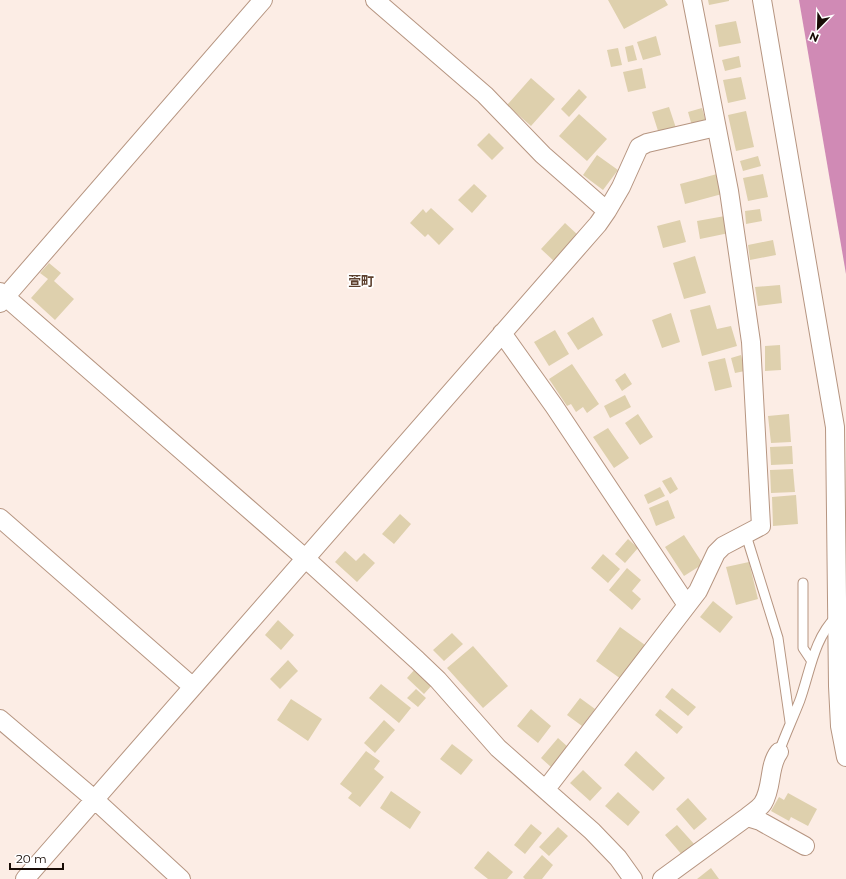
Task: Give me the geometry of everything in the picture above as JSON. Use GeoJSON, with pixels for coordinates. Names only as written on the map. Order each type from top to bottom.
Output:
{"type":"FeatureCollection","features":[{"type":"Feature","properties":{"kind":"street"},"geometry":{"type":"LineString","coordinates":[[263,0],[2,297],[306,559],[417,660],[438,680],[498,748],[592,831],[618,858],[633,879]]}},
{"type":"Feature","properties":{"kind":"street"},"geometry":{"type":"LineString","coordinates":[[375,0],[485,96],[543,155],[607,210]]}},
{"type":"Feature","properties":{"kind":"street"},"geometry":{"type":"LineString","coordinates":[[546,789],[698,591],[716,553],[723,546],[761,526],[751,342],[729,191],[692,0]]}},
{"type":"Feature","properties":{"kind":"street"},"geometry":{"type":"LineString","coordinates":[[762,0],[836,426],[837,616],[840,726],[846,757]]}},
{"type":"Feature","properties":{"kind":"street"},"geometry":{"type":"LineString","coordinates":[[25,879],[598,224],[621,187],[639,147],[647,143],[680,134],[716,127]]}},
{"type":"Feature","properties":{"kind":"street"},"geometry":{"type":"LineString","coordinates":[[502,333],[554,406],[687,604]]}},
{"type":"Feature","properties":{"kind":"street"},"geometry":{"type":"LineString","coordinates":[[0,518],[193,687]]}},
{"type":"Feature","properties":{"kind":"street"},"geometry":{"type":"LineString","coordinates":[[0,718],[94,799],[181,879]]}},
{"type":"Feature","properties":{"kind":"street"},"geometry":{"type":"LineString","coordinates":[[662,879],[763,804],[771,783],[774,759],[779,752]]}},
{"type":"Feature","properties":{"kind":"street"},"geometry":{"type":"LineString","coordinates":[[747,817],[760,821],[805,846]]}},
{"type":"Feature","properties":{"kind":"lane"},"geometry":{"type":"LineString","coordinates":[[746,535],[778,638],[790,722]]}},
{"type":"Feature","properties":{"kind":"lane"},"geometry":{"type":"LineString","coordinates":[[803,583],[803,648],[811,660]]}},
{"type":"Feature","properties":{"kind":"lane"},"geometry":{"type":"LineString","coordinates":[[779,752],[799,701],[811,660],[829,624],[837,616]]}},
{"type":"Feature","properties":{"kind":"shaded area"},"geometry":{"type":"Polygon","coordinates":[[[799,0],[846,0],[846,274],[799,0]]]}},
{"type":"Feature","properties":{"kind":"building"},"geometry":{"type":"Polygon","coordinates":[[[608,0],[665,0],[668,5],[624,29],[608,0]]]}},
{"type":"Feature","properties":{"kind":"building"},"geometry":{"type":"Polygon","coordinates":[[[708,0],[729,0],[729,1],[709,5],[708,0]]]}},
{"type":"Feature","properties":{"kind":"building"},"geometry":{"type":"Polygon","coordinates":[[[736,21],[741,43],[719,47],[715,25],[736,21]]]}},
{"type":"Feature","properties":{"kind":"building"},"geometry":{"type":"Polygon","coordinates":[[[656,36],[661,55],[643,60],[637,42],[656,36]]]}},
{"type":"Feature","properties":{"kind":"building"},"geometry":{"type":"Polygon","coordinates":[[[633,45],[637,60],[628,62],[625,47],[633,45]]]}},
{"type":"Feature","properties":{"kind":"building"},"geometry":{"type":"Polygon","coordinates":[[[618,48],[622,65],[611,67],[607,50],[618,48]]]}},
{"type":"Feature","properties":{"kind":"building"},"geometry":{"type":"Polygon","coordinates":[[[739,56],[741,67],[725,71],[722,60],[739,56]]]}},
{"type":"Feature","properties":{"kind":"building"},"geometry":{"type":"Polygon","coordinates":[[[642,68],[646,88],[628,92],[623,72],[642,68]]]}},
{"type":"Feature","properties":{"kind":"building"},"geometry":{"type":"Polygon","coordinates":[[[741,77],[746,99],[728,103],[723,80],[741,77]]]}},
{"type":"Feature","properties":{"kind":"building"},"geometry":{"type":"Polygon","coordinates":[[[531,78],[555,99],[531,126],[507,105],[531,78]]]}},
{"type":"Feature","properties":{"kind":"building"},"geometry":{"type":"Polygon","coordinates":[[[579,89],[587,97],[569,117],[561,109],[579,89]]]}},
{"type":"Feature","properties":{"kind":"building"},"geometry":{"type":"Polygon","coordinates":[[[669,107],[676,128],[659,134],[652,112],[669,107]]]}},
{"type":"Feature","properties":{"kind":"building"},"geometry":{"type":"Polygon","coordinates":[[[702,108],[706,122],[692,126],[688,112],[702,108]]]}},
{"type":"Feature","properties":{"kind":"building"},"geometry":{"type":"Polygon","coordinates":[[[746,111],[754,147],[736,151],[728,115],[746,111]]]}},
{"type":"Feature","properties":{"kind":"building"},"geometry":{"type":"Polygon","coordinates":[[[579,114],[607,139],[587,161],[559,136],[579,114]]]}},
{"type":"Feature","properties":{"kind":"building"},"geometry":{"type":"Polygon","coordinates":[[[489,133],[504,148],[492,160],[477,145],[489,133]]]}},
{"type":"Feature","properties":{"kind":"building"},"geometry":{"type":"Polygon","coordinates":[[[597,155],[618,170],[603,190],[583,175],[597,155]]]}},
{"type":"Feature","properties":{"kind":"building"},"geometry":{"type":"Polygon","coordinates":[[[758,156],[761,166],[743,171],[740,161],[758,156]]]}},
{"type":"Feature","properties":{"kind":"building"},"geometry":{"type":"Polygon","coordinates":[[[717,174],[722,194],[685,204],[680,184],[717,174]]]}},
{"type":"Feature","properties":{"kind":"building"},"geometry":{"type":"Polygon","coordinates":[[[763,174],[768,197],[748,201],[743,178],[763,174]]]}},
{"type":"Feature","properties":{"kind":"building"},"geometry":{"type":"Polygon","coordinates":[[[474,184],[487,196],[472,213],[458,200],[474,184]]]}},
{"type":"Feature","properties":{"kind":"building"},"geometry":{"type":"Polygon","coordinates":[[[431,208],[454,229],[439,245],[428,234],[425,237],[410,223],[423,209],[426,213],[431,208]]]}},
{"type":"Feature","properties":{"kind":"building"},"geometry":{"type":"Polygon","coordinates":[[[760,209],[762,221],[746,224],[745,211],[760,209]]]}},
{"type":"Feature","properties":{"kind":"building"},"geometry":{"type":"Polygon","coordinates":[[[725,216],[729,233],[700,239],[697,221],[725,216]]]}},
{"type":"Feature","properties":{"kind":"building"},"geometry":{"type":"Polygon","coordinates":[[[680,220],[686,242],[663,248],[657,226],[680,220]]]}},
{"type":"Feature","properties":{"kind":"building"},"geometry":{"type":"Polygon","coordinates":[[[565,223],[579,236],[555,262],[541,249],[565,223]]]}},
{"type":"Feature","properties":{"kind":"building"},"geometry":{"type":"Polygon","coordinates":[[[773,240],[776,255],[750,260],[748,245],[773,240]]]}},
{"type":"Feature","properties":{"kind":"building"},"geometry":{"type":"Polygon","coordinates":[[[695,256],[706,293],[684,299],[673,263],[695,256]]]}},
{"type":"Feature","properties":{"kind":"building"},"geometry":{"type":"Polygon","coordinates":[[[49,263],[61,273],[54,281],[74,299],[55,320],[31,298],[48,279],[40,273],[49,263]]]}},
{"type":"Feature","properties":{"kind":"building"},"geometry":{"type":"Polygon","coordinates":[[[780,285],[782,303],[758,306],[755,287],[780,285]]]}},
{"type":"Feature","properties":{"kind":"building"},"geometry":{"type":"Polygon","coordinates":[[[710,305],[717,329],[731,326],[737,346],[702,356],[690,310],[710,305]]]}},
{"type":"Feature","properties":{"kind":"building"},"geometry":{"type":"Polygon","coordinates":[[[671,313],[680,342],[662,348],[652,320],[671,313]]]}},
{"type":"Feature","properties":{"kind":"building"},"geometry":{"type":"Polygon","coordinates":[[[593,317],[603,335],[578,350],[567,333],[593,317]]]}},
{"type":"Feature","properties":{"kind":"building"},"geometry":{"type":"Polygon","coordinates":[[[555,330],[569,354],[549,366],[534,342],[555,330]]]}},
{"type":"Feature","properties":{"kind":"building"},"geometry":{"type":"Polygon","coordinates":[[[780,345],[781,370],[765,371],[765,346],[780,345]]]}},
{"type":"Feature","properties":{"kind":"building"},"geometry":{"type":"Polygon","coordinates":[[[741,355],[745,371],[735,373],[731,358],[741,355]]]}},
{"type":"Feature","properties":{"kind":"building"},"geometry":{"type":"Polygon","coordinates":[[[725,358],[732,387],[715,391],[708,362],[725,358]]]}},
{"type":"Feature","properties":{"kind":"building"},"geometry":{"type":"Polygon","coordinates":[[[572,364],[599,404],[587,413],[583,407],[576,412],[571,404],[567,406],[549,379],[572,364]]]}},
{"type":"Feature","properties":{"kind":"building"},"geometry":{"type":"Polygon","coordinates":[[[625,373],[632,384],[622,391],[615,380],[625,373]]]}},
{"type":"Feature","properties":{"kind":"building"},"geometry":{"type":"Polygon","coordinates":[[[625,395],[631,407],[610,418],[604,406],[625,395]]]}},
{"type":"Feature","properties":{"kind":"building"},"geometry":{"type":"Polygon","coordinates":[[[638,414],[653,437],[640,445],[625,423],[638,414]]]}},
{"type":"Feature","properties":{"kind":"building"},"geometry":{"type":"Polygon","coordinates":[[[789,414],[791,442],[771,443],[768,416],[789,414]]]}},
{"type":"Feature","properties":{"kind":"building"},"geometry":{"type":"Polygon","coordinates":[[[608,428],[629,458],[614,468],[593,437],[608,428]]]}},
{"type":"Feature","properties":{"kind":"building"},"geometry":{"type":"Polygon","coordinates":[[[792,446],[793,464],[771,465],[770,447],[792,446]]]}},
{"type":"Feature","properties":{"kind":"building"},"geometry":{"type":"Polygon","coordinates":[[[793,469],[795,492],[771,493],[770,470],[793,469]]]}},
{"type":"Feature","properties":{"kind":"building"},"geometry":{"type":"Polygon","coordinates":[[[671,477],[678,489],[670,494],[662,481],[671,477]]]}},
{"type":"Feature","properties":{"kind":"building"},"geometry":{"type":"Polygon","coordinates":[[[660,487],[665,496],[648,504],[644,495],[660,487]]]}},
{"type":"Feature","properties":{"kind":"building"},"geometry":{"type":"Polygon","coordinates":[[[796,495],[798,524],[773,526],[772,497],[796,495]]]}},
{"type":"Feature","properties":{"kind":"building"},"geometry":{"type":"Polygon","coordinates":[[[668,500],[675,518],[656,526],[649,508],[668,500]]]}},
{"type":"Feature","properties":{"kind":"building"},"geometry":{"type":"Polygon","coordinates":[[[400,514],[411,524],[394,544],[382,534],[400,514]]]}},
{"type":"Feature","properties":{"kind":"building"},"geometry":{"type":"Polygon","coordinates":[[[684,535],[703,564],[684,576],[665,547],[684,535]]]}},
{"type":"Feature","properties":{"kind":"building"},"geometry":{"type":"Polygon","coordinates":[[[628,539],[638,548],[625,563],[615,554],[628,539]]]}},
{"type":"Feature","properties":{"kind":"building"},"geometry":{"type":"Polygon","coordinates":[[[345,551],[356,561],[364,553],[375,563],[357,582],[335,562],[345,551]]]}},
{"type":"Feature","properties":{"kind":"building"},"geometry":{"type":"Polygon","coordinates":[[[603,554],[620,569],[608,583],[591,568],[603,554]]]}},
{"type":"Feature","properties":{"kind":"building"},"geometry":{"type":"Polygon","coordinates":[[[749,562],[758,599],[736,605],[726,567],[749,562]]]}},
{"type":"Feature","properties":{"kind":"building"},"geometry":{"type":"Polygon","coordinates":[[[627,568],[641,580],[632,591],[641,599],[632,610],[609,590],[627,568]]]}},
{"type":"Feature","properties":{"kind":"building"},"geometry":{"type":"Polygon","coordinates":[[[713,601],[733,617],[720,633],[700,617],[713,601]]]}},
{"type":"Feature","properties":{"kind":"building"},"geometry":{"type":"Polygon","coordinates":[[[278,620],[294,635],[281,650],[265,635],[278,620]]]}},
{"type":"Feature","properties":{"kind":"building"},"geometry":{"type":"Polygon","coordinates":[[[620,627],[645,645],[621,679],[596,661],[620,627]]]}},
{"type":"Feature","properties":{"kind":"building"},"geometry":{"type":"Polygon","coordinates":[[[452,633],[463,644],[444,661],[433,650],[452,633]]]}},
{"type":"Feature","properties":{"kind":"building"},"geometry":{"type":"Polygon","coordinates":[[[473,646],[508,686],[483,708],[447,668],[473,646]]]}},
{"type":"Feature","properties":{"kind":"building"},"geometry":{"type":"Polygon","coordinates":[[[288,660],[298,671],[280,689],[270,679],[288,660]]]}},
{"type":"Feature","properties":{"kind":"building"},"geometry":{"type":"Polygon","coordinates":[[[416,668],[433,684],[424,694],[407,678],[416,668]]]}},
{"type":"Feature","properties":{"kind":"building"},"geometry":{"type":"Polygon","coordinates":[[[381,684],[411,708],[399,723],[369,698],[381,684]]]}},
{"type":"Feature","properties":{"kind":"building"},"geometry":{"type":"Polygon","coordinates":[[[672,688],[696,707],[688,716],[665,697],[672,688]]]}},
{"type":"Feature","properties":{"kind":"building"},"geometry":{"type":"Polygon","coordinates":[[[416,689],[426,698],[418,707],[407,698],[416,689]]]}},
{"type":"Feature","properties":{"kind":"building"},"geometry":{"type":"Polygon","coordinates":[[[580,698],[595,709],[582,726],[567,715],[580,698]]]}},
{"type":"Feature","properties":{"kind":"building"},"geometry":{"type":"Polygon","coordinates":[[[291,699],[322,719],[308,741],[277,720],[291,699]]]}},
{"type":"Feature","properties":{"kind":"building"},"geometry":{"type":"Polygon","coordinates":[[[531,709],[551,726],[538,743],[517,726],[531,709]]]}},
{"type":"Feature","properties":{"kind":"building"},"geometry":{"type":"Polygon","coordinates":[[[660,709],[683,727],[677,734],[655,715],[660,709]]]}},
{"type":"Feature","properties":{"kind":"building"},"geometry":{"type":"Polygon","coordinates":[[[384,720],[395,730],[375,753],[364,743],[384,720]]]}},
{"type":"Feature","properties":{"kind":"building"},"geometry":{"type":"Polygon","coordinates":[[[558,738],[568,747],[551,767],[541,758],[558,738]]]}},
{"type":"Feature","properties":{"kind":"building"},"geometry":{"type":"Polygon","coordinates":[[[452,744],[473,760],[461,775],[440,759],[452,744]]]}},
{"type":"Feature","properties":{"kind":"building"},"geometry":{"type":"Polygon","coordinates":[[[366,751],[380,761],[374,769],[384,777],[360,807],[348,798],[352,793],[340,784],[366,751]]]}},
{"type":"Feature","properties":{"kind":"building"},"geometry":{"type":"Polygon","coordinates":[[[636,751],[665,778],[653,791],[624,765],[636,751]]]}},
{"type":"Feature","properties":{"kind":"building"},"geometry":{"type":"Polygon","coordinates":[[[583,770],[602,788],[590,801],[570,783],[583,770]]]}},
{"type":"Feature","properties":{"kind":"building"},"geometry":{"type":"Polygon","coordinates":[[[391,791],[421,812],[410,829],[380,808],[391,791]]]}},
{"type":"Feature","properties":{"kind":"building"},"geometry":{"type":"Polygon","coordinates":[[[618,792],[640,812],[628,826],[605,806],[618,792]]]}},
{"type":"Feature","properties":{"kind":"building"},"geometry":{"type":"Polygon","coordinates":[[[788,793],[817,809],[808,826],[791,817],[789,821],[771,811],[779,797],[784,800],[788,793]]]}},
{"type":"Feature","properties":{"kind":"building"},"geometry":{"type":"Polygon","coordinates":[[[688,798],[707,819],[694,830],[676,809],[688,798]]]}},
{"type":"Feature","properties":{"kind":"building"},"geometry":{"type":"Polygon","coordinates":[[[531,824],[542,833],[525,854],[514,845],[531,824]]]}},
{"type":"Feature","properties":{"kind":"building"},"geometry":{"type":"Polygon","coordinates":[[[677,825],[695,845],[683,856],[665,835],[677,825]]]}},
{"type":"Feature","properties":{"kind":"building"},"geometry":{"type":"Polygon","coordinates":[[[558,827],[568,836],[549,856],[539,847],[558,827]]]}},
{"type":"Feature","properties":{"kind":"building"},"geometry":{"type":"Polygon","coordinates":[[[488,851],[513,872],[507,879],[488,879],[474,868],[488,851]]]}},
{"type":"Feature","properties":{"kind":"building"},"geometry":{"type":"Polygon","coordinates":[[[542,855],[553,865],[542,879],[525,879],[523,877],[542,855]]]}},
{"type":"Feature","properties":{"kind":"building"},"geometry":{"type":"Polygon","coordinates":[[[711,868],[719,879],[697,879],[711,868]]]}},
{"type":"Feature","properties":{"kind":"district","name":"萱町"},"geometry":{"type":"Point","coordinates":[361,281]}}]}
